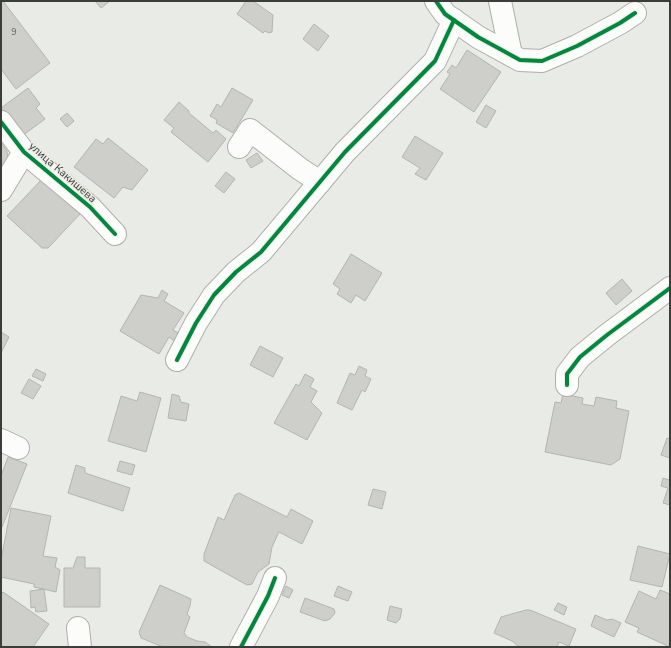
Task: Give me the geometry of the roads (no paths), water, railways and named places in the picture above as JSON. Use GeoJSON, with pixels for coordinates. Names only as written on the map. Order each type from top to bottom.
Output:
{"type":"FeatureCollection","features":[{"type":"Feature","properties":{"kind":"street"},"geometry":{"type":"LineString","coordinates":[[436,1],[445,14],[478,37],[520,60],[542,61],[577,46],[620,23],[635,13]]}},
{"type":"Feature","properties":{"kind":"street"},"geometry":{"type":"LineString","coordinates":[[500,1],[511,55]]}},
{"type":"Feature","properties":{"kind":"street"},"geometry":{"type":"LineString","coordinates":[[177,360],[196,323],[214,295],[236,272],[261,252],[345,152],[435,61],[454,20]]}},
{"type":"Feature","properties":{"kind":"street","name":"улица Какишева"},"geometry":{"type":"LineString","coordinates":[[1,122],[24,152],[90,207],[115,234]]}},
{"type":"Feature","properties":{"kind":"street"},"geometry":{"type":"LineString","coordinates":[[240,146],[250,130],[320,182]]}},
{"type":"Feature","properties":{"kind":"street"},"geometry":{"type":"LineString","coordinates":[[1,190],[24,152]]}},
{"type":"Feature","properties":{"kind":"street"},"geometry":{"type":"LineString","coordinates":[[567,385],[567,374],[580,357],[607,334],[670,288]]}},
{"type":"Feature","properties":{"kind":"street"},"geometry":{"type":"LineString","coordinates":[[241,647],[268,596],[275,578]]}}]}
